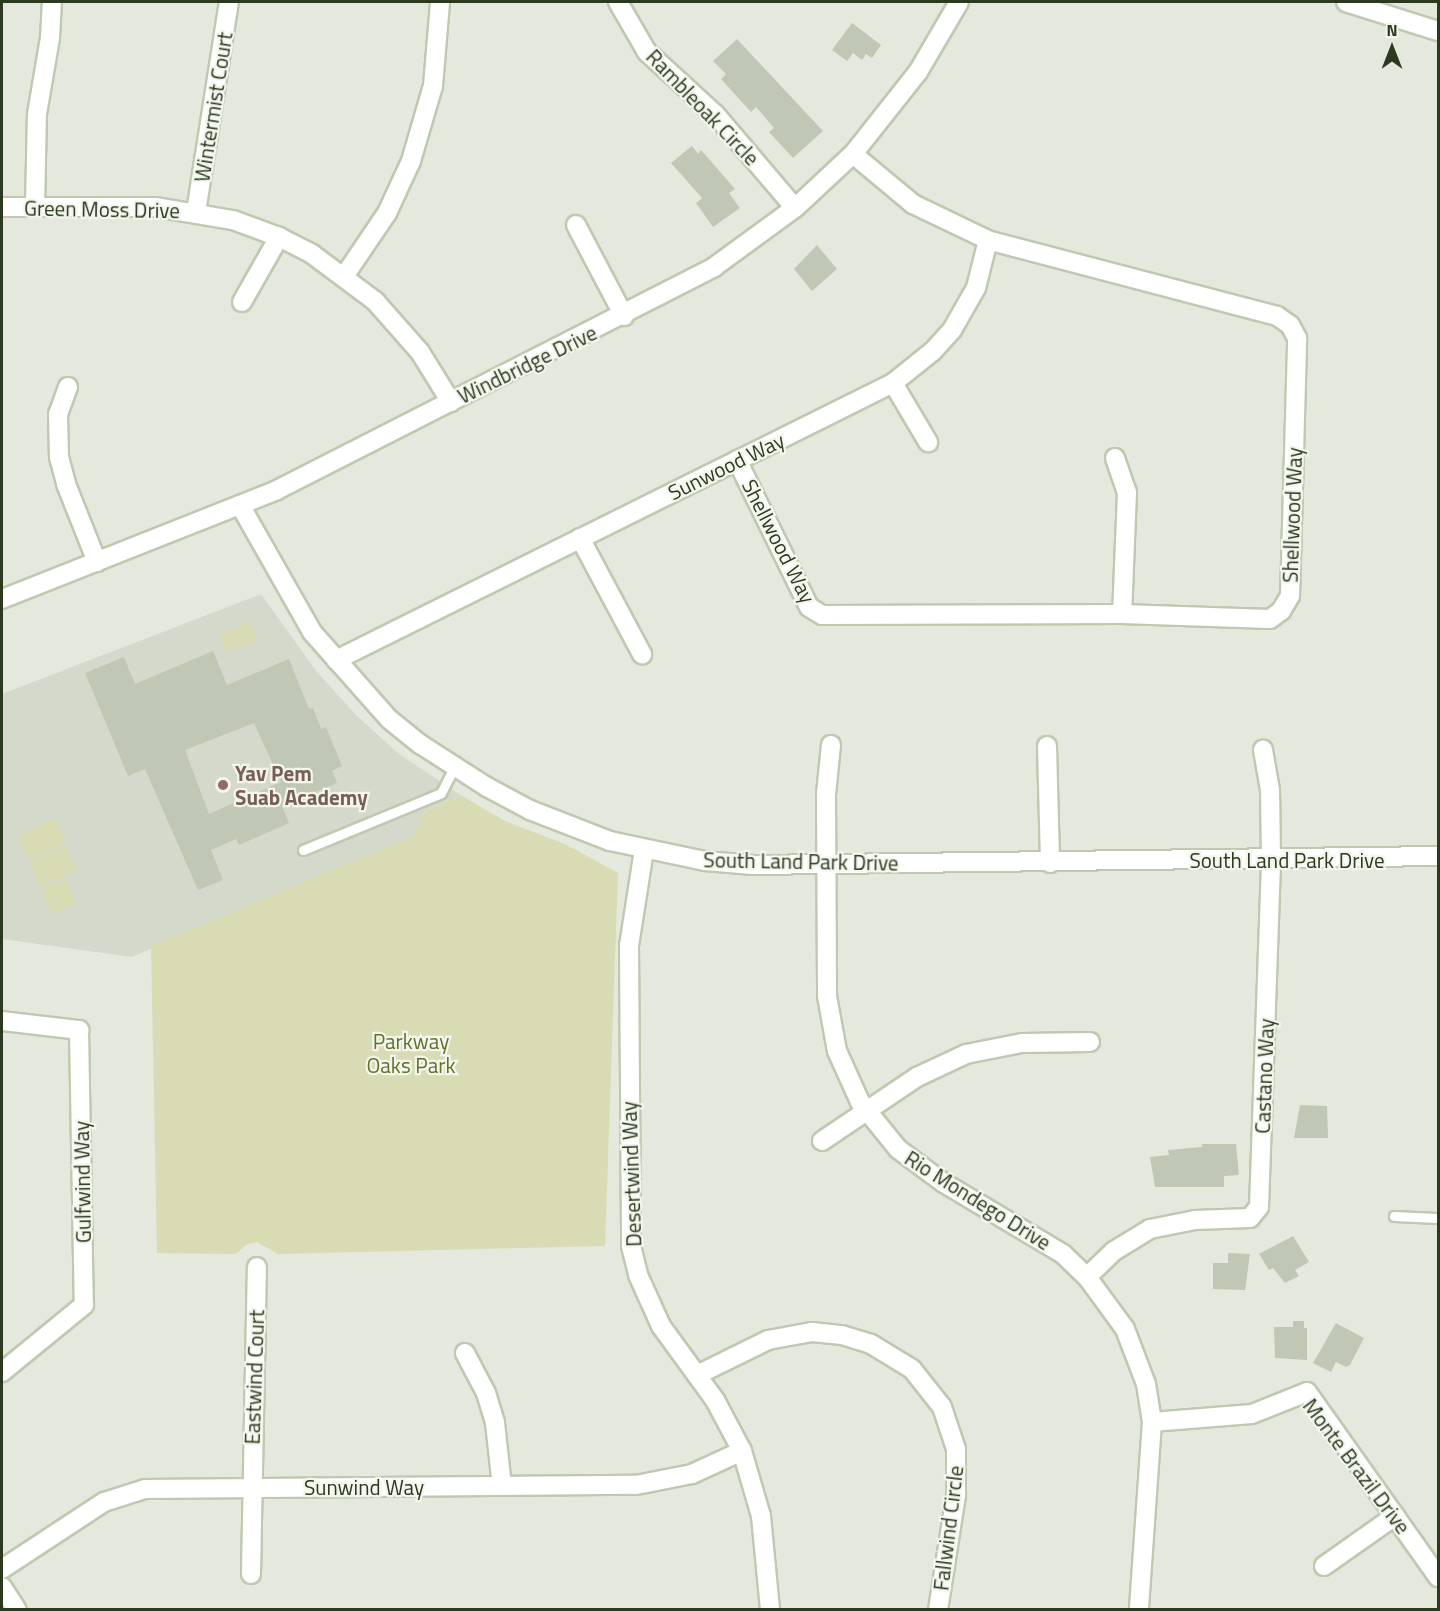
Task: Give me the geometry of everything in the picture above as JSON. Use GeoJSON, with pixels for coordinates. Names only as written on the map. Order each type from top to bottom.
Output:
{"type":"FeatureCollection","features":[{"type":"Feature","properties":{"kind":"street"},"geometry":{"type":"LineString","coordinates":[[35,207],[37,114],[50,38],[52,2]]}},
{"type":"Feature","properties":{"kind":"street","name":"Wintermist Court"},"geometry":{"type":"LineString","coordinates":[[196,212],[229,2]]}},
{"type":"Feature","properties":{"kind":"street"},"geometry":{"type":"LineString","coordinates":[[345,276],[387,213],[411,161],[433,86],[440,2]]}},
{"type":"Feature","properties":{"kind":"street","name":"Rambleoak Circle"},"geometry":{"type":"LineString","coordinates":[[618,2],[648,52],[715,114],[795,208]]}},
{"type":"Feature","properties":{"kind":"street","name":"Windbridge Drive"},"geometry":{"type":"LineString","coordinates":[[2,599],[240,505],[624,316],[714,267],[795,208],[853,154],[918,72],[959,2]]}},
{"type":"Feature","properties":{"kind":"street"},"geometry":{"type":"LineString","coordinates":[[1346,2],[1438,31]]}},
{"type":"Feature","properties":{"kind":"street","name":"Shellwood Way"},"geometry":{"type":"LineString","coordinates":[[737,460],[809,607],[822,615],[1122,614],[1270,619],[1281,611],[1290,596],[1297,338],[1290,325],[1277,316],[988,240],[914,204],[853,154]]}},
{"type":"Feature","properties":{"kind":"street","name":"Green Moss Drive"},"geometry":{"type":"LineString","coordinates":[[2,207],[155,207],[196,212],[279,237],[345,276],[397,323],[451,402]]}},
{"type":"Feature","properties":{"kind":"street"},"geometry":{"type":"LineString","coordinates":[[576,225],[624,316]]}},
{"type":"Feature","properties":{"kind":"street"},"geometry":{"type":"LineString","coordinates":[[242,302],[279,237]]}},
{"type":"Feature","properties":{"kind":"street","name":"Sunwood Way"},"geometry":{"type":"LineString","coordinates":[[336,660],[893,383],[927,357],[952,330],[976,288],[988,240]]}},
{"type":"Feature","properties":{"kind":"street"},"geometry":{"type":"LineString","coordinates":[[893,383],[928,442]]}},
{"type":"Feature","properties":{"kind":"street"},"geometry":{"type":"LineString","coordinates":[[68,387],[58,414],[59,457],[66,484],[97,562]]}},
{"type":"Feature","properties":{"kind":"street"},"geometry":{"type":"LineString","coordinates":[[1115,458],[1127,492],[1122,614]]}},
{"type":"Feature","properties":{"kind":"street","name":"South Land Park Drive"},"geometry":{"type":"LineString","coordinates":[[240,505],[300,612],[336,660],[389,719],[455,766],[540,814],[644,850],[705,861],[825,864],[1271,860],[1438,856]]}},
{"type":"Feature","properties":{"kind":"street"},"geometry":{"type":"LineString","coordinates":[[580,538],[642,654]]}},
{"type":"Feature","properties":{"kind":"street","name":"Rio Mondego Drive"},"geometry":{"type":"LineString","coordinates":[[831,744],[825,794],[830,1024],[847,1077],[866,1111],[892,1143],[920,1168],[1042,1239],[1088,1277],[1109,1304],[1137,1356],[1152,1422],[1139,1610]]}},
{"type":"Feature","properties":{"kind":"street"},"geometry":{"type":"LineString","coordinates":[[1047,746],[1050,862]]}},
{"type":"Feature","properties":{"kind":"street","name":"Castano Way"},"geometry":{"type":"LineString","coordinates":[[1088,1277],[1113,1251],[1150,1229],[1195,1220],[1250,1218],[1259,1207],[1271,860],[1270,790],[1263,750]]}},
{"type":"Feature","properties":{"kind":"street","name":"Desertwind Way"},"geometry":{"type":"LineString","coordinates":[[644,850],[629,946],[628,1216],[638,1275],[649,1303],[677,1351],[697,1375],[729,1422],[742,1451],[760,1516],[770,1610]]}},
{"type":"Feature","properties":{"kind":"street","name":"Gulfwind Way"},"geometry":{"type":"LineString","coordinates":[[2,1021],[79,1030],[84,1305],[2,1372]]}},
{"type":"Feature","properties":{"kind":"street"},"geometry":{"type":"LineString","coordinates":[[822,1141],[917,1077],[966,1054],[1022,1043],[1090,1042]]}},
{"type":"Feature","properties":{"kind":"street","name":"Eastwind Court"},"geometry":{"type":"LineString","coordinates":[[251,1574],[251,1424],[258,1374],[257,1268]]}},
{"type":"Feature","properties":{"kind":"street","name":"Fallwind Circle"},"geometry":{"type":"LineString","coordinates":[[697,1375],[759,1344],[812,1332],[842,1335],[871,1344],[912,1369],[942,1407],[956,1449],[956,1496],[938,1610]]}},
{"type":"Feature","properties":{"kind":"street"},"geometry":{"type":"LineString","coordinates":[[465,1353],[486,1393],[495,1423],[502,1486]]}},
{"type":"Feature","properties":{"kind":"street","name":"Monte Brazil Drive"},"geometry":{"type":"LineString","coordinates":[[1152,1422],[1252,1413],[1307,1392],[1438,1577]]}},
{"type":"Feature","properties":{"kind":"street","name":"Sunwind Way"},"geometry":{"type":"LineString","coordinates":[[2,1569],[104,1502],[124,1494],[163,1487],[636,1485],[664,1482],[742,1451]]}},
{"type":"Feature","properties":{"kind":"street"},"geometry":{"type":"LineString","coordinates":[[1324,1566],[1395,1516]]}},
{"type":"Feature","properties":{"kind":"street"},"geometry":{"type":"LineString","coordinates":[[2,1587],[17,1610]]}},
{"type":"Feature","properties":{"kind":"lane"},"geometry":{"type":"LineString","coordinates":[[303,850],[441,793],[455,766]]}},
{"type":"Feature","properties":{"kind":"lane"},"geometry":{"type":"LineString","coordinates":[[1394,1216],[1438,1218]]}},
{"type":"Feature","properties":{"kind":"shaded area","name":"Yav Pem Suab Academy"},"geometry":{"type":"Polygon","coordinates":[[[261,594],[317,672],[358,717],[399,754],[462,796],[424,811],[413,836],[132,957],[2,939],[2,694],[261,594]]]}},
{"type":"Feature","properties":{"kind":"green space"},"geometry":{"type":"Polygon","coordinates":[[[250,622],[257,640],[226,652],[219,635],[250,622]]]}},
{"type":"Feature","properties":{"kind":"green space","name":"Parkway Oaks Park"},"geometry":{"type":"Polygon","coordinates":[[[462,796],[505,821],[565,844],[618,873],[605,1246],[278,1254],[257,1242],[246,1245],[236,1254],[157,1253],[151,946],[413,836],[424,811],[462,796]]]}},
{"type":"Feature","properties":{"kind":"green space"},"geometry":{"type":"Polygon","coordinates":[[[55,819],[66,844],[28,860],[17,835],[55,819]]]}},
{"type":"Feature","properties":{"kind":"green space"},"geometry":{"type":"Polygon","coordinates":[[[66,846],[77,871],[39,887],[29,862],[66,846]]]}},
{"type":"Feature","properties":{"kind":"green space"},"geometry":{"type":"Polygon","coordinates":[[[66,879],[76,904],[51,914],[41,889],[66,879]]]}},
{"type":"Feature","properties":{"kind":"building"},"geometry":{"type":"Polygon","coordinates":[[[852,23],[881,45],[872,58],[866,54],[862,60],[853,53],[847,61],[832,50],[852,23]]]}},
{"type":"Feature","properties":{"kind":"building"},"geometry":{"type":"Polygon","coordinates":[[[737,39],[823,131],[793,158],[769,132],[774,128],[756,107],[751,112],[721,79],[726,74],[713,61],[737,39]]]}},
{"type":"Feature","properties":{"kind":"building"},"geometry":{"type":"Polygon","coordinates":[[[692,146],[698,154],[701,150],[735,189],[729,193],[740,208],[713,227],[696,203],[702,198],[671,163],[692,146]]]}},
{"type":"Feature","properties":{"kind":"building"},"geometry":{"type":"Polygon","coordinates":[[[817,245],[837,269],[812,291],[794,269],[817,245]]]}},
{"type":"Feature","properties":{"kind":"building"},"geometry":{"type":"Polygon","coordinates":[[[213,651],[227,685],[289,659],[309,709],[313,708],[321,729],[326,727],[342,766],[332,771],[337,783],[282,806],[289,823],[239,845],[236,839],[211,850],[223,880],[198,890],[145,769],[128,776],[85,673],[124,657],[135,684],[213,651]],[[254,723],[185,750],[209,814],[281,782],[254,723]]]}},
{"type":"Feature","properties":{"kind":"building"},"geometry":{"type":"Polygon","coordinates":[[[1300,1105],[1327,1106],[1328,1138],[1294,1138],[1300,1105]]]}},
{"type":"Feature","properties":{"kind":"building"},"geometry":{"type":"Polygon","coordinates":[[[1202,1144],[1236,1144],[1239,1175],[1224,1176],[1224,1187],[1155,1187],[1150,1157],[1169,1155],[1168,1150],[1202,1147],[1202,1144]]]}},
{"type":"Feature","properties":{"kind":"building"},"geometry":{"type":"Polygon","coordinates":[[[1293,1236],[1309,1262],[1295,1270],[1299,1276],[1285,1283],[1273,1268],[1269,1270],[1259,1254],[1293,1236]]]}},
{"type":"Feature","properties":{"kind":"building"},"geometry":{"type":"Polygon","coordinates":[[[1228,1253],[1250,1254],[1245,1290],[1213,1289],[1213,1263],[1228,1263],[1228,1253]]]}},
{"type":"Feature","properties":{"kind":"building"},"geometry":{"type":"Polygon","coordinates":[[[1293,1321],[1304,1321],[1304,1328],[1307,1328],[1307,1360],[1275,1358],[1274,1327],[1293,1327],[1293,1321]]]}},
{"type":"Feature","properties":{"kind":"building"},"geometry":{"type":"Polygon","coordinates":[[[1336,1323],[1364,1338],[1350,1365],[1346,1367],[1336,1362],[1331,1372],[1313,1363],[1336,1323]]]}},
{"type":"Feature","properties":{"kind":"place","name":"Yav Pem Suab Academy"},"geometry":{"type":"Point","coordinates":[223,785]}}]}
